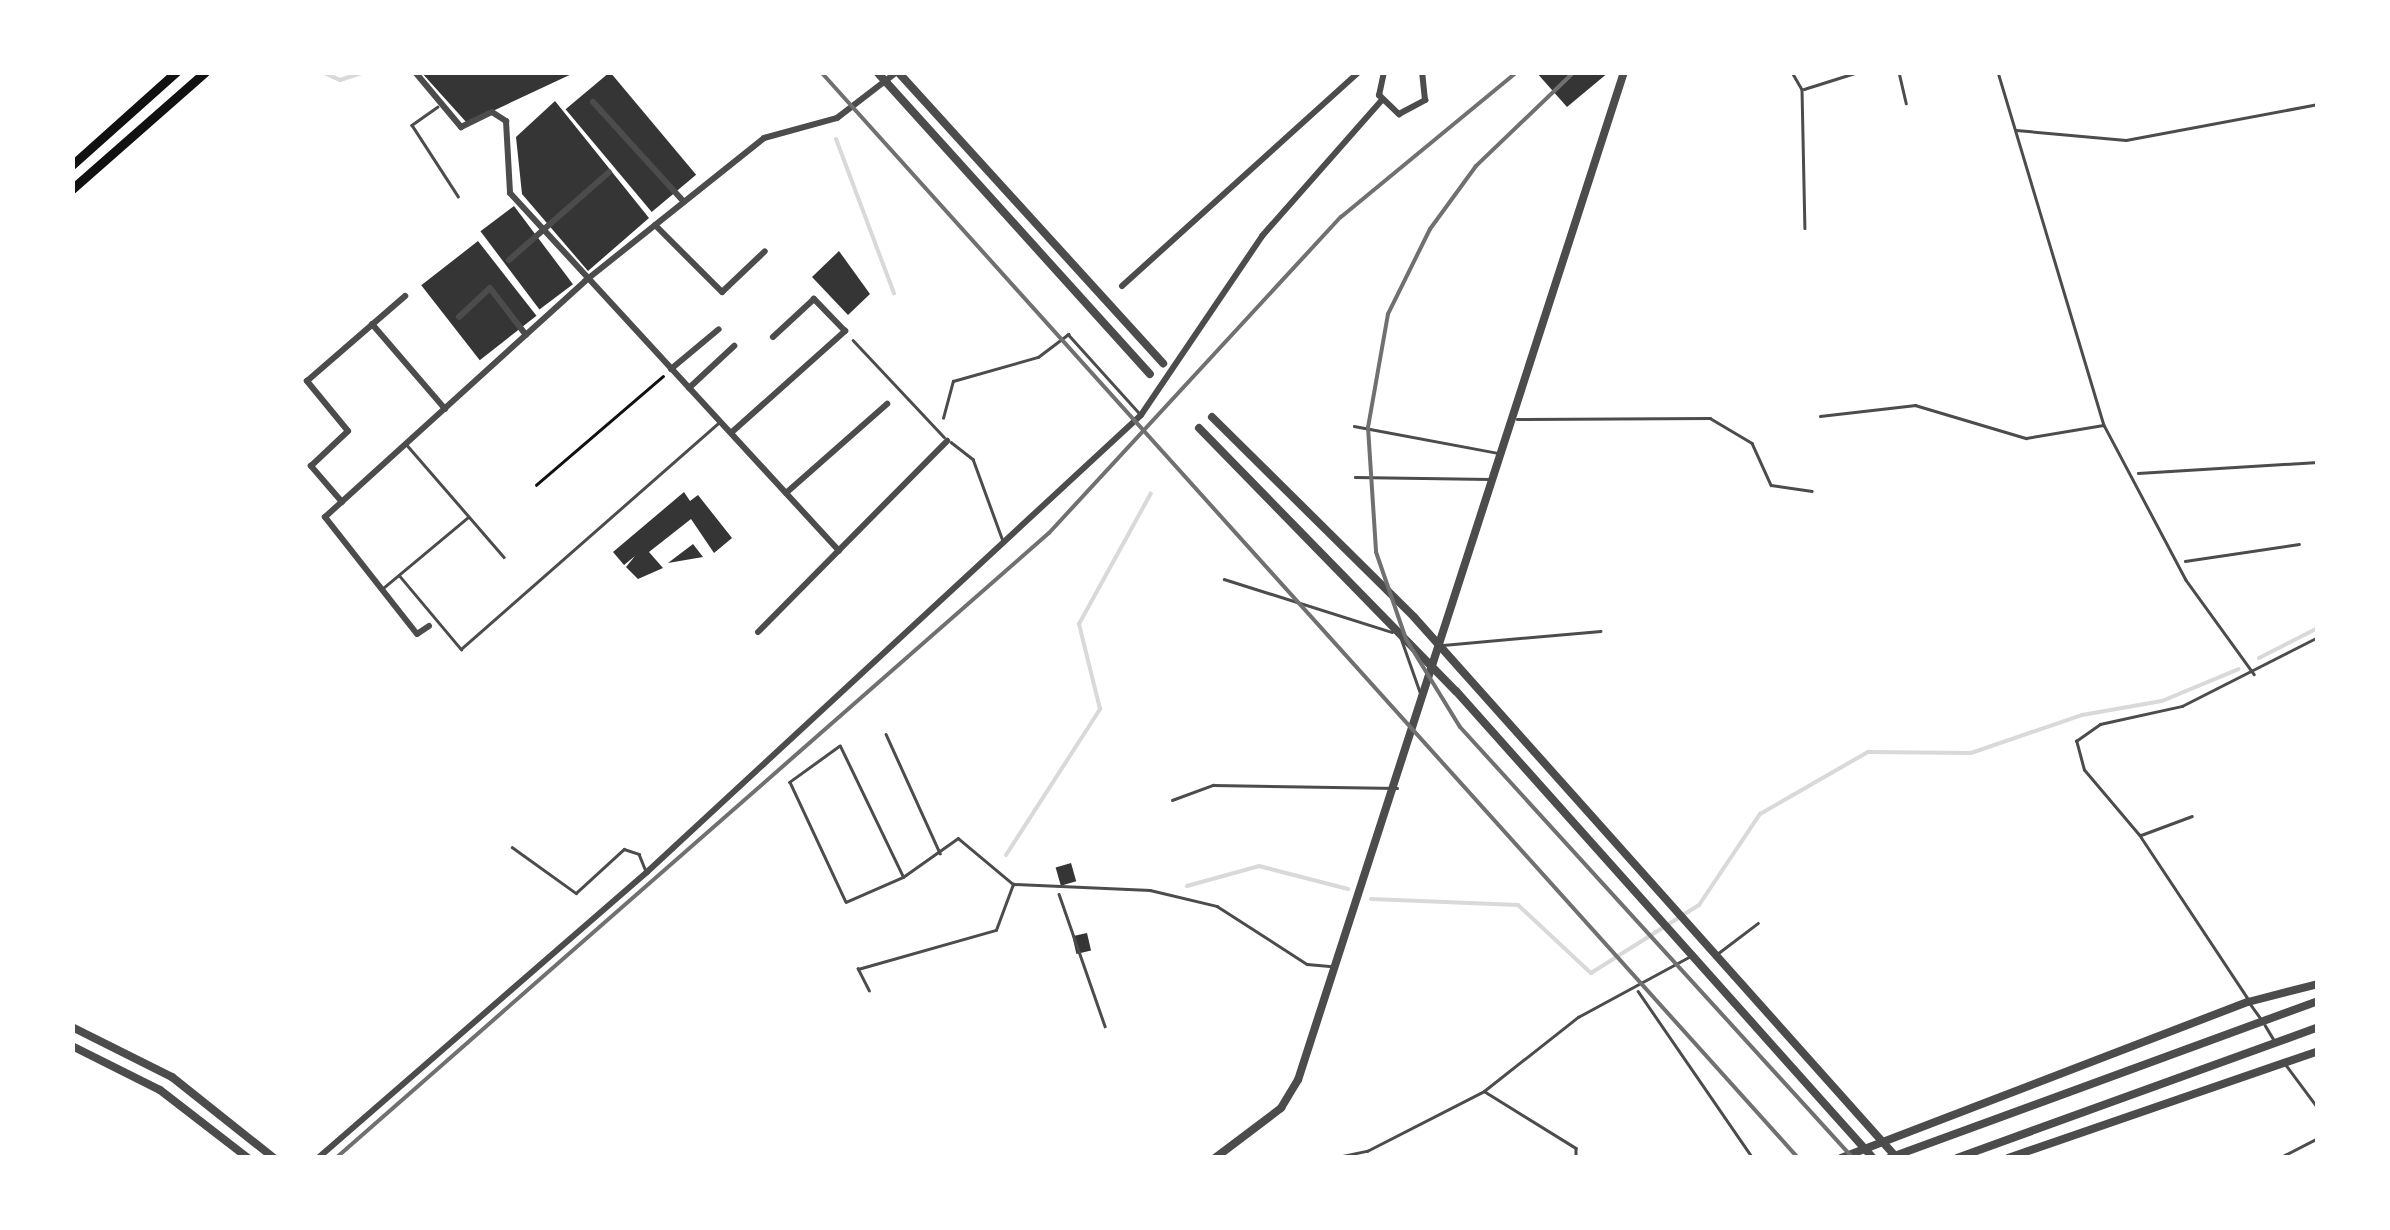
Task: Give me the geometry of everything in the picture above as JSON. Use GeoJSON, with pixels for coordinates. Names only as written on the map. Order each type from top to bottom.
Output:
{"type":"FeatureCollection","features":[{"type":"Feature","properties":{"kind":"main road"},"geometry":{"type":"LineString","coordinates":[[72,165],[176,72]]}},
{"type":"Feature","properties":{"kind":"main road"},"geometry":{"type":"LineString","coordinates":[[72,189],[205,72]]}},
{"type":"Feature","properties":{"kind":"street"},"geometry":{"type":"LineString","coordinates":[[415,72],[438,107],[460,127],[492,112],[506,122],[503,178],[585,282],[732,432],[839,551]]}},
{"type":"Feature","properties":{"kind":"street"},"geometry":{"type":"LineString","coordinates":[[877,72],[1150,374]]}},
{"type":"Feature","properties":{"kind":"street"},"geometry":{"type":"LineString","coordinates":[[429,626],[418,634],[325,517],[585,282],[764,138],[837,118],[898,72],[1162,363]]}},
{"type":"Feature","properties":{"kind":"street"},"geometry":{"type":"LineString","coordinates":[[1122,286],[1359,72]]}},
{"type":"Feature","properties":{"kind":"street"},"geometry":{"type":"LineString","coordinates":[[318,1158],[647,872],[1141,415],[1262,236],[1381,101],[1384,72]]}},
{"type":"Feature","properties":{"kind":"street"},"geometry":{"type":"LineString","coordinates":[[1381,101],[1399,114],[1421,106],[1422,72]]}},
{"type":"Feature","properties":{"kind":"street"},"geometry":{"type":"LineString","coordinates":[[1215,1158],[1281,1108],[1298,1080],[1397,788],[1510,419],[1624,72]]}},
{"type":"Feature","properties":{"kind":"street"},"geometry":{"type":"LineString","coordinates":[[592,102],[684,202]]}},
{"type":"Feature","properties":{"kind":"street"},"geometry":{"type":"LineString","coordinates":[[509,260],[609,172]]}},
{"type":"Feature","properties":{"kind":"street"},"geometry":{"type":"LineString","coordinates":[[655,225],[722,292],[765,251]]}},
{"type":"Feature","properties":{"kind":"street"},"geometry":{"type":"LineString","coordinates":[[459,317],[490,288],[526,335]]}},
{"type":"Feature","properties":{"kind":"street"},"geometry":{"type":"LineString","coordinates":[[342,502],[311,466],[348,431],[308,381],[405,296]]}},
{"type":"Feature","properties":{"kind":"street"},"geometry":{"type":"LineString","coordinates":[[732,432],[845,332],[814,299],[773,337]]}},
{"type":"Feature","properties":{"kind":"street"},"geometry":{"type":"LineString","coordinates":[[372,324],[445,408]]}},
{"type":"Feature","properties":{"kind":"street"},"geometry":{"type":"LineString","coordinates":[[672,369],[719,329]]}},
{"type":"Feature","properties":{"kind":"street"},"geometry":{"type":"LineString","coordinates":[[689,388],[734,346]]}},
{"type":"Feature","properties":{"kind":"street"},"geometry":{"type":"LineString","coordinates":[[786,493],[887,404]]}},
{"type":"Feature","properties":{"kind":"street"},"geometry":{"type":"LineString","coordinates":[[1212,417],[1440,646],[1726,962],[1893,1157],[2260,1016],[2318,1002]]}},
{"type":"Feature","properties":{"kind":"street"},"geometry":{"type":"LineString","coordinates":[[1199,428],[1434,669],[1713,973],[1873,1158]]}},
{"type":"Feature","properties":{"kind":"street"},"geometry":{"type":"LineString","coordinates":[[758,632],[947,441]]}},
{"type":"Feature","properties":{"kind":"street"},"geometry":{"type":"LineString","coordinates":[[1841,1158],[2248,1002],[2318,984]]}},
{"type":"Feature","properties":{"kind":"street"},"geometry":{"type":"LineString","coordinates":[[1957,1158],[2273,1038],[2318,1026]]}},
{"type":"Feature","properties":{"kind":"street"},"geometry":{"type":"LineString","coordinates":[[72,1027],[172,1077],[274,1158]]}},
{"type":"Feature","properties":{"kind":"street"},"geometry":{"type":"LineString","coordinates":[[72,1046],[160,1090],[248,1158]]}},
{"type":"Feature","properties":{"kind":"street"},"geometry":{"type":"LineString","coordinates":[[2008,1158],[2318,1051]]}},
{"type":"Feature","properties":{"kind":"lane"},"geometry":{"type":"LineString","coordinates":[[1792,72],[1802,89],[1805,228]]}},
{"type":"Feature","properties":{"kind":"lane"},"geometry":{"type":"LineString","coordinates":[[1802,89],[1858,72]]}},
{"type":"Feature","properties":{"kind":"lane"},"geometry":{"type":"LineString","coordinates":[[1899,72],[1906,104]]}},
{"type":"Feature","properties":{"kind":"lane"},"geometry":{"type":"LineString","coordinates":[[1998,72],[2104,425],[2136,472],[2183,561],[2186,580],[2254,674]]}},
{"type":"Feature","properties":{"kind":"lane"},"geometry":{"type":"LineString","coordinates":[[2015,130],[2126,140],[2318,104]]}},
{"type":"Feature","properties":{"kind":"lane"},"geometry":{"type":"LineString","coordinates":[[438,107],[412,125],[458,196]]}},
{"type":"Feature","properties":{"kind":"lane"},"geometry":{"type":"LineString","coordinates":[[944,418],[953,382],[1038,357],[1068,334],[1141,415]]}},
{"type":"Feature","properties":{"kind":"lane"},"geometry":{"type":"LineString","coordinates":[[853,340],[947,441],[973,459],[1004,544]]}},
{"type":"Feature","properties":{"kind":"lane"},"geometry":{"type":"LineString","coordinates":[[1820,416],[1915,405],[2026,438],[2104,425]]}},
{"type":"Feature","properties":{"kind":"lane"},"geometry":{"type":"LineString","coordinates":[[1510,419],[1710,418],[1752,443],[1771,485],[1812,491]]}},
{"type":"Feature","properties":{"kind":"lane"},"geometry":{"type":"LineString","coordinates":[[399,575],[461,648],[720,420]]}},
{"type":"Feature","properties":{"kind":"lane"},"geometry":{"type":"LineString","coordinates":[[1354,426],[1500,453]]}},
{"type":"Feature","properties":{"kind":"lane"},"geometry":{"type":"LineString","coordinates":[[406,444],[504,557]]}},
{"type":"Feature","properties":{"kind":"lane"},"geometry":{"type":"LineString","coordinates":[[2136,472],[2318,462]]}},
{"type":"Feature","properties":{"kind":"lane"},"geometry":{"type":"LineString","coordinates":[[1354,476],[1491,479]]}},
{"type":"Feature","properties":{"kind":"lane"},"geometry":{"type":"LineString","coordinates":[[382,589],[470,516]]}},
{"type":"Feature","properties":{"kind":"lane"},"geometry":{"type":"LineString","coordinates":[[2183,561],[2300,544]]}},
{"type":"Feature","properties":{"kind":"lane"},"geometry":{"type":"LineString","coordinates":[[1224,579],[1399,633],[1424,701]]}},
{"type":"Feature","properties":{"kind":"lane"},"geometry":{"type":"LineString","coordinates":[[1440,646],[1600,631]]}},
{"type":"Feature","properties":{"kind":"lane"},"geometry":{"type":"LineString","coordinates":[[2318,637],[2283,648],[2254,674],[2182,706],[2084,730],[2076,741],[2084,770],[2140,836],[2318,1108]]}},
{"type":"Feature","properties":{"kind":"lane"},"geometry":{"type":"LineString","coordinates":[[886,734],[941,855]]}},
{"type":"Feature","properties":{"kind":"lane"},"geometry":{"type":"LineString","coordinates":[[903,878],[840,746],[790,782],[846,902],[903,878],[941,855],[958,838],[972,843],[1013,884],[1058,893],[1150,890],[1216,906],[1307,964],[1334,966]]}},
{"type":"Feature","properties":{"kind":"lane"},"geometry":{"type":"LineString","coordinates":[[1172,800],[1214,785],[1397,788]]}},
{"type":"Feature","properties":{"kind":"lane"},"geometry":{"type":"LineString","coordinates":[[2140,836],[2192,816]]}},
{"type":"Feature","properties":{"kind":"lane"},"geometry":{"type":"LineString","coordinates":[[512,847],[576,893],[624,848],[639,854],[647,872]]}},
{"type":"Feature","properties":{"kind":"lane"},"geometry":{"type":"LineString","coordinates":[[869,990],[858,969],[996,930],[1013,884]]}},
{"type":"Feature","properties":{"kind":"lane"},"geometry":{"type":"LineString","coordinates":[[1058,893],[1105,1026]]}},
{"type":"Feature","properties":{"kind":"lane"},"geometry":{"type":"LineString","coordinates":[[1332,1158],[1368,1151],[1484,1091],[1578,1016],[1637,990],[1686,957],[1725,953],[1758,923]]}},
{"type":"Feature","properties":{"kind":"lane"},"geometry":{"type":"LineString","coordinates":[[1637,990],[1752,1158]]}},
{"type":"Feature","properties":{"kind":"lane"},"geometry":{"type":"LineString","coordinates":[[1484,1091],[1576,1158]]}},
{"type":"Feature","properties":{"kind":"lane"},"geometry":{"type":"LineString","coordinates":[[2279,1158],[2318,1138]]}},
{"type":"Feature","properties":{"kind":"path"},"geometry":{"type":"LineString","coordinates":[[536,485],[672,369]]}},
{"type":"Feature","properties":{"kind":"building"},"geometry":{"type":"Polygon","coordinates":[[[421,72],[576,72],[467,123],[421,72]]]}},
{"type":"Feature","properties":{"kind":"building"},"geometry":{"type":"Polygon","coordinates":[[[610,72],[696,175],[652,212],[566,109],[610,72]]]}},
{"type":"Feature","properties":{"kind":"building"},"geometry":{"type":"Polygon","coordinates":[[[1536,72],[1609,72],[1567,107],[1536,72]]]}},
{"type":"Feature","properties":{"kind":"building"},"geometry":{"type":"Polygon","coordinates":[[[555,101],[649,218],[588,271],[522,194],[516,137],[555,101]]]}},
{"type":"Feature","properties":{"kind":"building"},"geometry":{"type":"Polygon","coordinates":[[[514,206],[573,284],[539,310],[480,231],[514,206]]]}},
{"type":"Feature","properties":{"kind":"building"},"geometry":{"type":"Polygon","coordinates":[[[478,241],[536,316],[480,360],[421,285],[478,241]]]}},
{"type":"Feature","properties":{"kind":"building"},"geometry":{"type":"Polygon","coordinates":[[[839,251],[870,294],[848,315],[812,277],[839,251]]]}},
{"type":"Feature","properties":{"kind":"building"},"geometry":{"type":"Polygon","coordinates":[[[684,492],[690,501],[698,495],[732,538],[714,553],[691,519],[649,552],[663,568],[638,579],[626,567],[635,556],[624,565],[613,552],[684,492]]]}},
{"type":"Feature","properties":{"kind":"building"},"geometry":{"type":"Polygon","coordinates":[[[693,544],[703,557],[668,563],[693,544]]]}},
{"type":"Feature","properties":{"kind":"building"},"geometry":{"type":"Polygon","coordinates":[[[1071,863],[1076,881],[1061,886],[1056,867],[1071,863]]]}},
{"type":"Feature","properties":{"kind":"building"},"geometry":{"type":"Polygon","coordinates":[[[1087,933],[1091,951],[1076,954],[1072,936],[1087,933]]]}},
{"type":"Feature","properties":{"kind":"waterway"},"geometry":{"type":"LineString","coordinates":[[322,72],[340,80],[364,72]]}},
{"type":"Feature","properties":{"kind":"waterway"},"geometry":{"type":"LineString","coordinates":[[836,139],[894,293]]}},
{"type":"Feature","properties":{"kind":"waterway"},"geometry":{"type":"LineString","coordinates":[[1006,855],[1100,709],[1079,624],[1151,493]]}},
{"type":"Feature","properties":{"kind":"waterway"},"geometry":{"type":"LineString","coordinates":[[2259,658],[2318,628]]}},
{"type":"Feature","properties":{"kind":"waterway"},"geometry":{"type":"LineString","coordinates":[[1371,899],[1518,905],[1591,973],[1699,905],[1760,814],[1868,752],[1971,753],[2082,715],[2162,701],[2239,669]]}},
{"type":"Feature","properties":{"kind":"waterway"},"geometry":{"type":"LineString","coordinates":[[1187,886],[1259,866],[1348,889]]}},
{"type":"Feature","properties":{"kind":"railway"},"geometry":{"type":"LineString","coordinates":[[821,72],[1798,1158]]}},
{"type":"Feature","properties":{"kind":"railway"},"geometry":{"type":"LineString","coordinates":[[336,1158],[1049,533],[1341,217],[1517,72]]}},
{"type":"Feature","properties":{"kind":"railway"},"geometry":{"type":"LineString","coordinates":[[1574,72],[1476,166],[1430,229],[1388,314],[1368,427],[1376,552],[1406,639],[1460,727],[1853,1158]]}}]}
